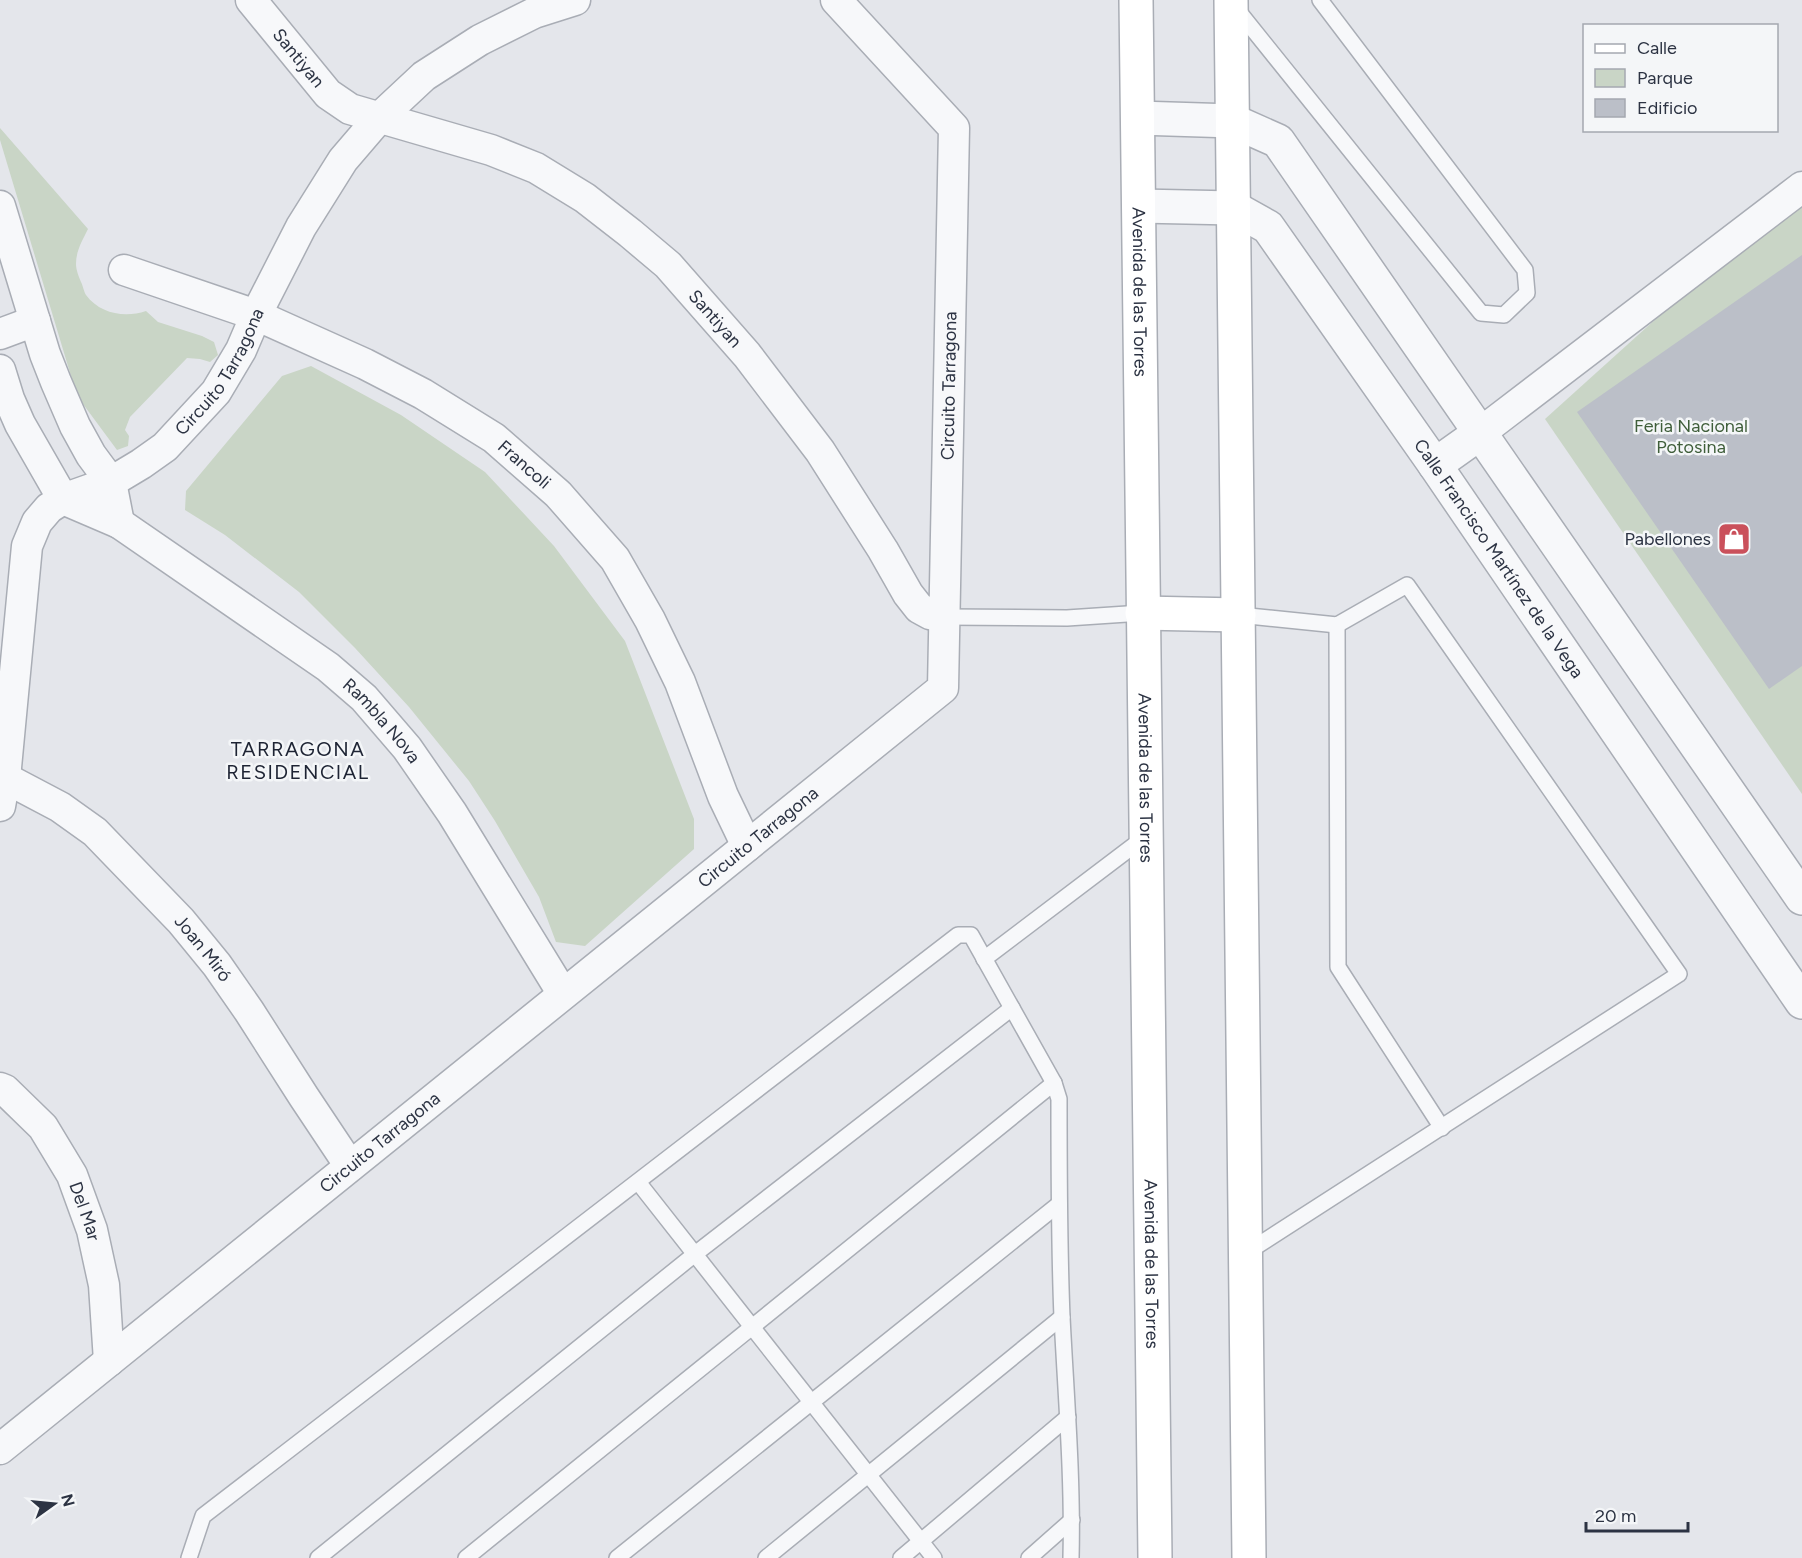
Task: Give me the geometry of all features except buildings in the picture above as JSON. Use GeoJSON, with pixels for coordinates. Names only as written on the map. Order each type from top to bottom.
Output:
{"type":"FeatureCollection","features":[{"type":"Feature","properties":{"kind":"main road","name":"Avenida de las Torres"},"geometry":{"type":"LineString","coordinates":[[1136,0],[1155,1558]]}},
{"type":"Feature","properties":{"kind":"main road"},"geometry":{"type":"LineString","coordinates":[[1231,1],[1249,1558]]}},
{"type":"Feature","properties":{"kind":"main road"},"geometry":{"type":"LineString","coordinates":[[1142,613],[1239,615]]}},
{"type":"Feature","properties":{"kind":"street","name":"Santiyan"},"geometry":{"type":"LineString","coordinates":[[251,0],[328,94],[350,108],[491,150],[536,168],[585,198],[630,232],[668,265],[747,355],[820,451],[908,594],[919,608],[930,614],[944,616]]}},
{"type":"Feature","properties":{"kind":"street","name":"Circuito Tarragona"},"geometry":{"type":"LineString","coordinates":[[2,792],[27,546],[37,522],[49,508],[63,499],[111,482],[165,447],[216,392],[241,350],[256,315],[302,227],[344,160],[380,118],[424,76],[480,40],[534,13],[575,0]]}},
{"type":"Feature","properties":{"kind":"street","name":"Circuito Tarragona"},"geometry":{"type":"LineString","coordinates":[[0,1449],[943,688],[954,128],[836,0]]}},
{"type":"Feature","properties":{"kind":"street"},"geometry":{"type":"LineString","coordinates":[[1138,118],[1233,121],[1278,141],[1802,897]]}},
{"type":"Feature","properties":{"kind":"street"},"geometry":{"type":"LineString","coordinates":[[1435,465],[1802,187]]}},
{"type":"Feature","properties":{"kind":"street"},"geometry":{"type":"LineString","coordinates":[[0,206],[56,382],[75,426],[111,482],[119,523]]}},
{"type":"Feature","properties":{"kind":"street","name":"Calle Francisco Martínez de la Vega"},"geometry":{"type":"LineString","coordinates":[[1139,206],[1234,208],[1268,227],[1435,465],[1802,1002]]}},
{"type":"Feature","properties":{"kind":"street","name":"Francoli"},"geometry":{"type":"LineString","coordinates":[[124,270],[256,315],[364,364],[423,394],[494,438],[558,494],[615,559],[650,620],[680,682],[723,796],[747,846]]}},
{"type":"Feature","properties":{"kind":"street"},"geometry":{"type":"LineString","coordinates":[[0,334],[35,321]]}},
{"type":"Feature","properties":{"kind":"street"},"geometry":{"type":"LineString","coordinates":[[0,370],[20,424],[63,499]]}},
{"type":"Feature","properties":{"kind":"street"},"geometry":{"type":"LineString","coordinates":[[34,448],[75,426]]}},
{"type":"Feature","properties":{"kind":"street","name":"Rambla Nova"},"geometry":{"type":"LineString","coordinates":[[63,499],[119,523],[328,666],[364,698],[407,748],[452,813],[564,994]]}},
{"type":"Feature","properties":{"kind":"street","name":"Joan Miró"},"geometry":{"type":"LineString","coordinates":[[2,792],[60,807],[95,832],[181,921],[217,965],[249,1011],[350,1166]]}},
{"type":"Feature","properties":{"kind":"street","name":"Del Mar"},"geometry":{"type":"LineString","coordinates":[[0,1088],[5,1090],[43,1127],[72,1175],[92,1230],[104,1285],[109,1361]]}},
{"type":"Feature","properties":{"kind":"lane"},"geometry":{"type":"LineString","coordinates":[[1231,1],[1481,313],[1504,315],[1527,293],[1525,270],[1320,0]]}},
{"type":"Feature","properties":{"kind":"lane"},"geometry":{"type":"LineString","coordinates":[[1239,615],[1337,625],[1407,585],[1678,974],[1246,1253]]}},
{"type":"Feature","properties":{"kind":"lane","name":"Santiyan"},"geometry":{"type":"LineString","coordinates":[[944,616],[1067,618],[1142,613]]}},
{"type":"Feature","properties":{"kind":"lane"},"geometry":{"type":"LineString","coordinates":[[1337,625],[1338,968],[1442,1128]]}},
{"type":"Feature","properties":{"kind":"lane"},"geometry":{"type":"LineString","coordinates":[[984,959],[1145,837]]}},
{"type":"Feature","properties":{"kind":"lane"},"geometry":{"type":"LineString","coordinates":[[189,1558],[203,1516],[958,935],[971,935],[1054,1083],[1059,1099],[1059,1204],[1072,1520],[1071,1558]]}},
{"type":"Feature","properties":{"kind":"lane"},"geometry":{"type":"LineString","coordinates":[[318,1558],[695,1254],[1012,1008]]}},
{"type":"Feature","properties":{"kind":"lane"},"geometry":{"type":"LineString","coordinates":[[466,1558],[1054,1083]]}},
{"type":"Feature","properties":{"kind":"lane"},"geometry":{"type":"LineString","coordinates":[[638,1182],[934,1558]]}},
{"type":"Feature","properties":{"kind":"lane"},"geometry":{"type":"LineString","coordinates":[[616,1558],[1059,1204]]}},
{"type":"Feature","properties":{"kind":"lane"},"geometry":{"type":"LineString","coordinates":[[766,1558],[1062,1317]]}},
{"type":"Feature","properties":{"kind":"lane"},"geometry":{"type":"LineString","coordinates":[[901,1558],[1068,1417]]}},
{"type":"Feature","properties":{"kind":"lane"},"geometry":{"type":"LineString","coordinates":[[1029,1558],[1072,1520]]}},
{"type":"Feature","properties":{"kind":"green space"},"geometry":{"type":"Polygon","coordinates":[[[0,128],[88,229],[78,250],[76,264],[86,295],[92,301],[113,313],[130,314],[146,311],[158,322],[214,342],[218,355],[210,362],[187,358],[130,417],[125,430],[129,436],[128,446],[117,450],[83,404],[74,386],[0,140],[0,128]]]}},
{"type":"Feature","properties":{"kind":"green space","name":"Feria Nacional Potosina"},"geometry":{"type":"Polygon","coordinates":[[[1802,187],[1802,794],[1545,419],[1802,187]]]}},
{"type":"Feature","properties":{"kind":"green space"},"geometry":{"type":"Polygon","coordinates":[[[311,366],[401,415],[485,472],[554,546],[625,641],[694,819],[694,849],[585,946],[556,942],[539,897],[469,781],[409,707],[355,648],[299,592],[225,535],[185,510],[186,491],[282,376],[311,366]]]}},
{"type":"Feature","properties":{"kind":"place","name":"Pabellones"},"geometry":{"type":"Point","coordinates":[1734,539]}},
{"type":"Feature","properties":{"kind":"district","name":"TARRAGONA RESIDENCIAL"},"geometry":{"type":"Point","coordinates":[298,760]}}]}
